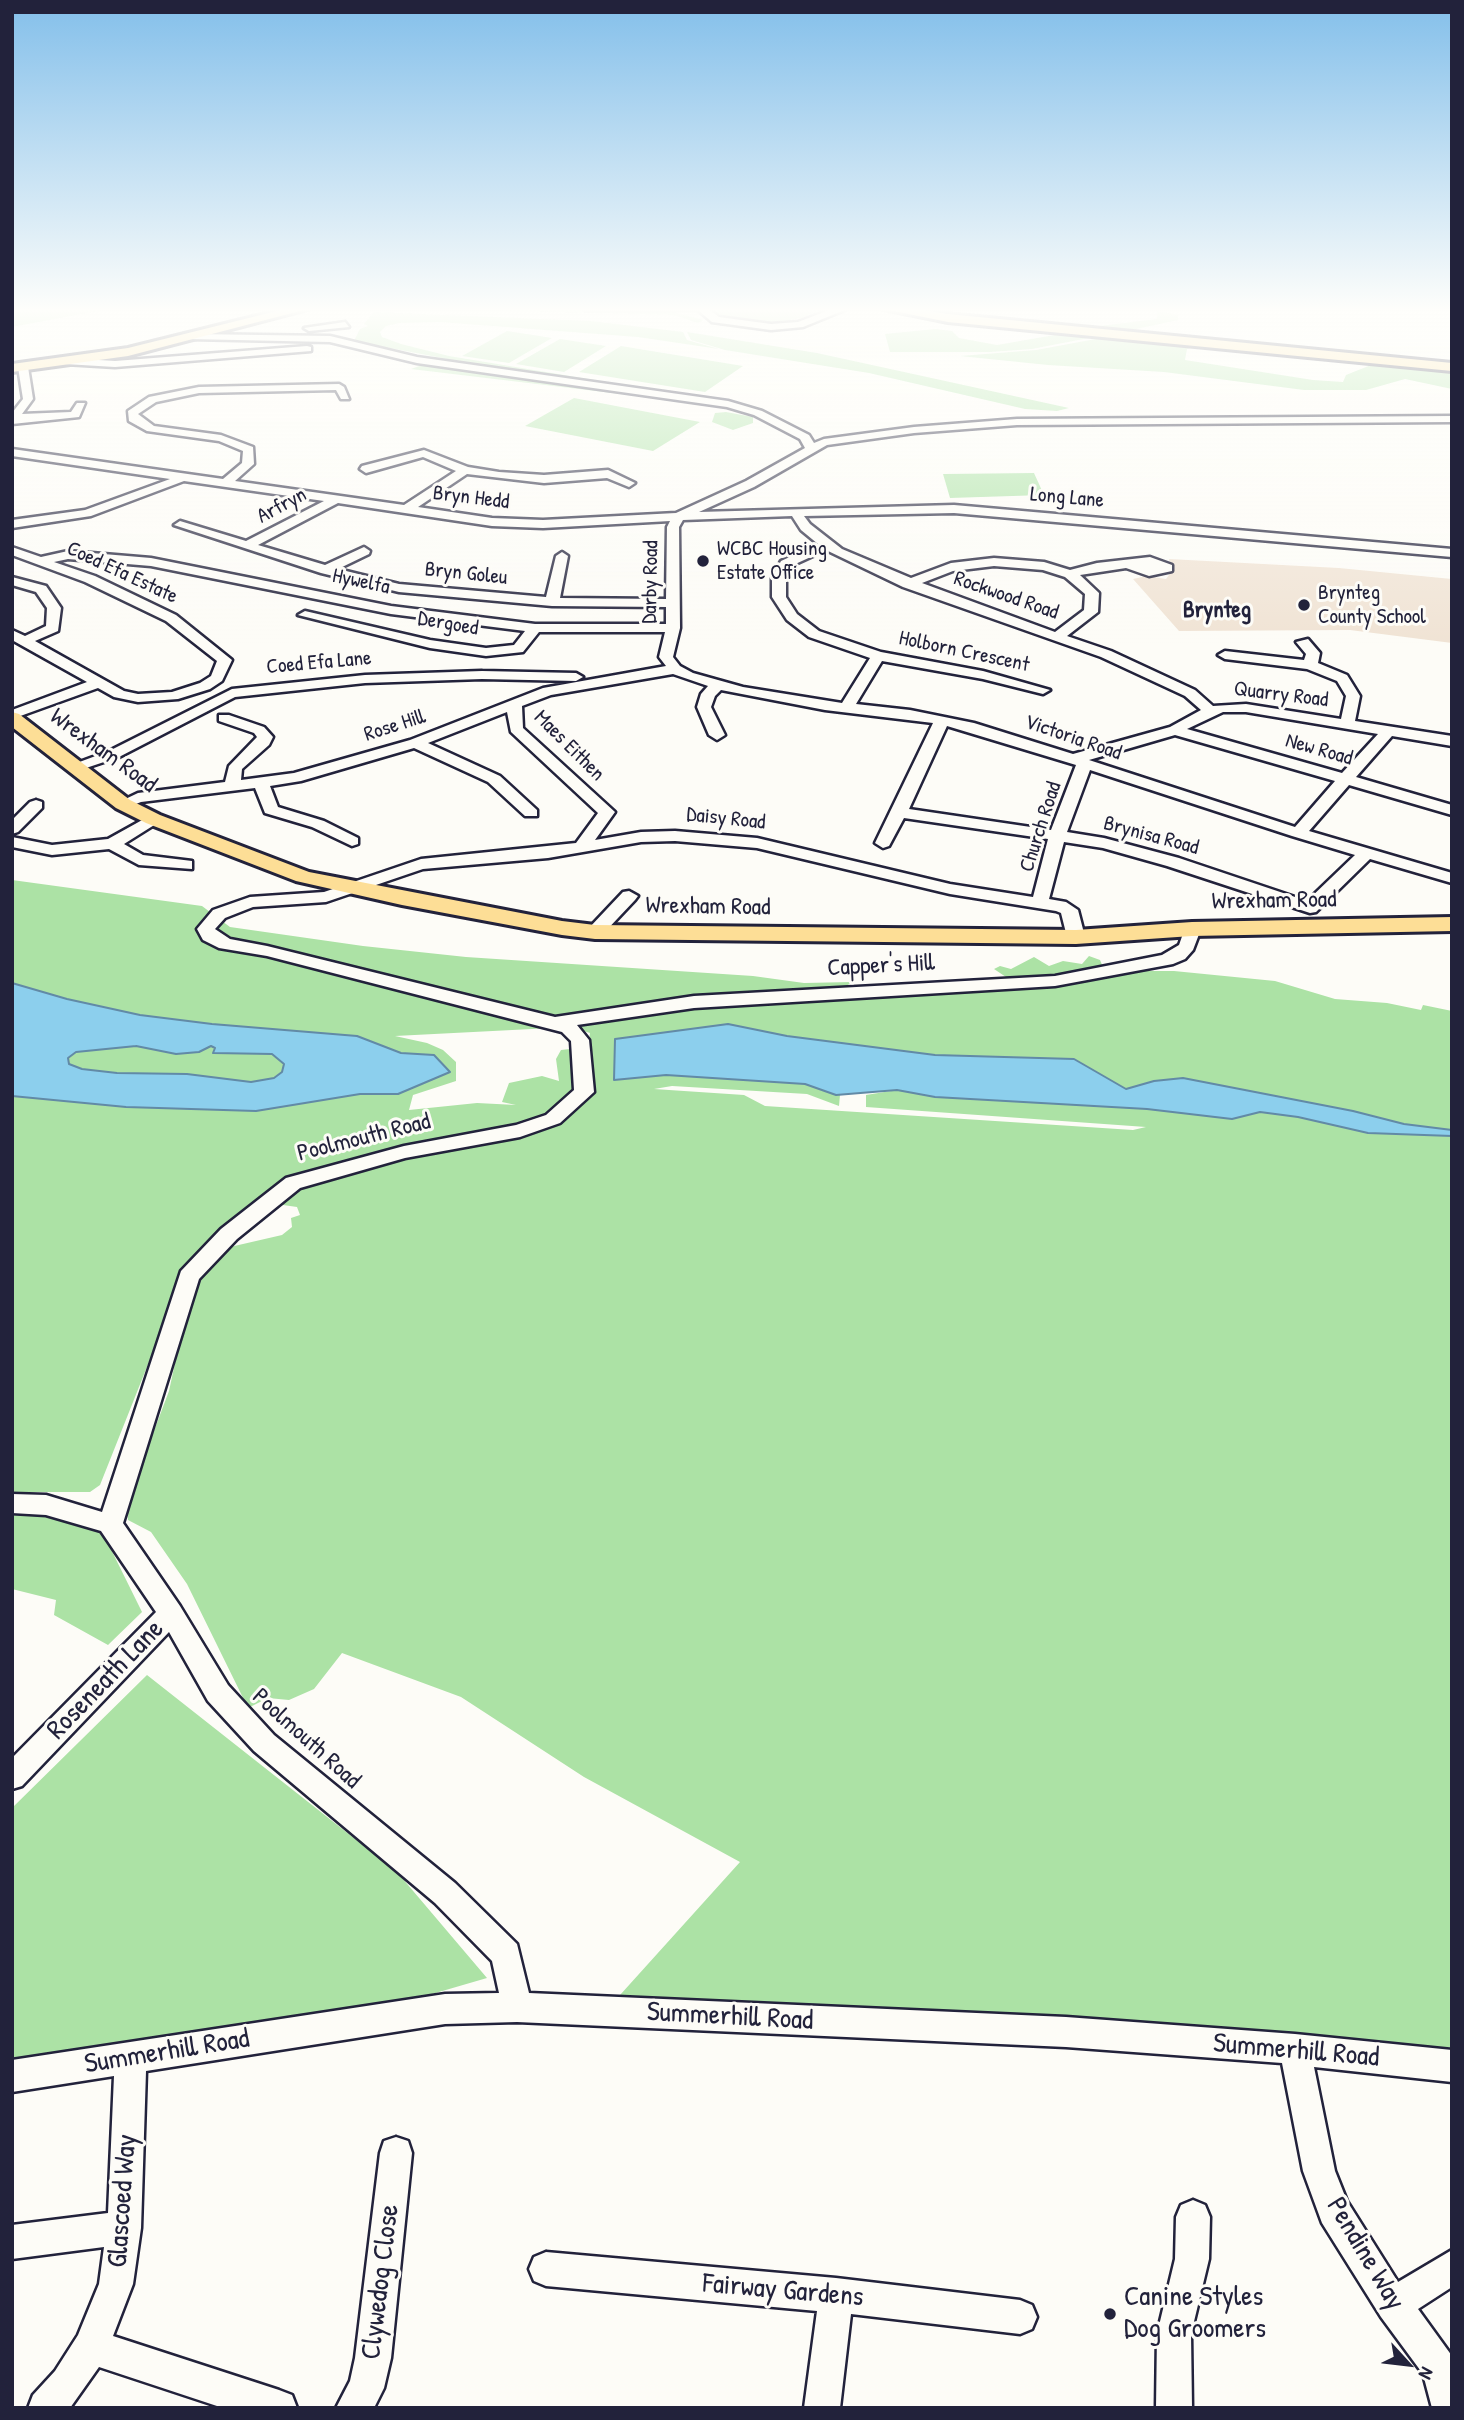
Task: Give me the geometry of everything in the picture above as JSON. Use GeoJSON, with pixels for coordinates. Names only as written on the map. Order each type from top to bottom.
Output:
{"type":"FeatureCollection","features":[{"type":"Feature","properties":{"kind":"main road","name":"Wrexham Road"},"geometry":{"type":"LineString","coordinates":[[12,716],[124,804],[153,819],[303,877],[349,888],[595,932],[1076,937],[1192,929],[1452,924]]}},
{"type":"Feature","properties":{"kind":"street"},"geometry":{"type":"LineString","coordinates":[[135,420],[151,429],[221,438],[249,449],[248,464],[223,485]]}},
{"type":"Feature","properties":{"kind":"street"},"geometry":{"type":"LineString","coordinates":[[770,420],[808,443],[1017,422],[1317,420]]}},
{"type":"Feature","properties":{"kind":"street","name":"Darby Road"},"geometry":{"type":"LineString","coordinates":[[675,669],[666,657],[673,628],[673,527],[678,516],[750,484],[808,443]]}},
{"type":"Feature","properties":{"kind":"street","name":"Bryn Hedd"},"geometry":{"type":"LineString","coordinates":[[12,452],[223,485],[524,524],[678,516]]}},
{"type":"Feature","properties":{"kind":"street"},"geometry":{"type":"LineString","coordinates":[[366,469],[424,453],[465,470],[526,478],[608,474],[629,483]]}},
{"type":"Feature","properties":{"kind":"street"},"geometry":{"type":"LineString","coordinates":[[407,509],[465,470]]}},
{"type":"Feature","properties":{"kind":"street"},"geometry":{"type":"LineString","coordinates":[[12,524],[87,513],[181,479]]}},
{"type":"Feature","properties":{"kind":"street","name":"Arfryn"},"geometry":{"type":"LineString","coordinates":[[247,546],[335,500]]}},
{"type":"Feature","properties":{"kind":"street","name":"Long Lane"},"geometry":{"type":"LineString","coordinates":[[678,516],[954,509],[1452,552]]}},
{"type":"Feature","properties":{"kind":"street","name":"Rockwood Road"},"geometry":{"type":"LineString","coordinates":[[795,512],[805,527],[826,545],[908,584],[1058,636],[1190,693],[1209,711]]}},
{"type":"Feature","properties":{"kind":"street","name":"Bryn Goleu"},"geometry":{"type":"LineString","coordinates":[[180,525],[378,584],[428,592],[552,602],[674,603]]}},
{"type":"Feature","properties":{"kind":"street","name":"Holborn Crescent"},"geometry":{"type":"LineString","coordinates":[[826,545],[786,564],[779,579],[779,597],[792,617],[814,634],[878,656],[1042,690]]}},
{"type":"Feature","properties":{"kind":"street","name":"Coed Efa Estate"},"geometry":{"type":"LineString","coordinates":[[12,551],[44,560],[171,618],[225,660],[217,678],[173,696],[138,698],[119,694],[27,640],[12,634]]}},
{"type":"Feature","properties":{"kind":"street"},"geometry":{"type":"LineString","coordinates":[[327,570],[364,551]]}},
{"type":"Feature","properties":{"kind":"street","name":"Hywelfa"},"geometry":{"type":"LineString","coordinates":[[44,560],[78,555],[151,562],[391,610],[535,628],[673,628]]}},
{"type":"Feature","properties":{"kind":"street"},"geometry":{"type":"LineString","coordinates":[[552,602],[562,556]]}},
{"type":"Feature","properties":{"kind":"street"},"geometry":{"type":"LineString","coordinates":[[908,584],[951,567],[994,562],[1044,566],[1070,574],[1092,593],[1091,612],[1058,636]]}},
{"type":"Feature","properties":{"kind":"street"},"geometry":{"type":"LineString","coordinates":[[1070,574],[1129,564]]}},
{"type":"Feature","properties":{"kind":"street"},"geometry":{"type":"LineString","coordinates":[[428,592],[445,577]]}},
{"type":"Feature","properties":{"kind":"street"},"geometry":{"type":"LineString","coordinates":[[12,581],[41,589],[54,608],[53,628],[27,640]]}},
{"type":"Feature","properties":{"kind":"street","name":"Dergoed"},"geometry":{"type":"LineString","coordinates":[[304,615],[430,644],[486,652],[518,649],[535,628]]}},
{"type":"Feature","properties":{"kind":"street"},"geometry":{"type":"LineString","coordinates":[[1303,642],[1312,653],[1310,665]]}},
{"type":"Feature","properties":{"kind":"street"},"geometry":{"type":"LineString","coordinates":[[1225,655],[1310,665],[1342,678],[1351,688],[1353,696],[1347,724]]}},
{"type":"Feature","properties":{"kind":"street","name":"Holborn Crescent"},"geometry":{"type":"LineString","coordinates":[[846,708],[878,656]]}},
{"type":"Feature","properties":{"kind":"street","name":"Rose Hill"},"geometry":{"type":"LineString","coordinates":[[124,804],[138,798],[261,784],[415,743],[514,704],[584,683],[675,669]]}},
{"type":"Feature","properties":{"kind":"street","name":"Victoria Road"},"geometry":{"type":"LineString","coordinates":[[675,669],[718,685],[846,708],[942,720],[1298,833],[1452,878]]}},
{"type":"Feature","properties":{"kind":"street","name":"Coed Efa Lane"},"geometry":{"type":"LineString","coordinates":[[74,767],[114,754],[232,693],[365,679],[482,675],[575,677],[584,683]]}},
{"type":"Feature","properties":{"kind":"street"},"geometry":{"type":"LineString","coordinates":[[12,716],[99,683]]}},
{"type":"Feature","properties":{"kind":"street"},"geometry":{"type":"LineString","coordinates":[[717,735],[704,707],[708,694],[718,685]]}},
{"type":"Feature","properties":{"kind":"street","name":"Maes Eithen"},"geometry":{"type":"LineString","coordinates":[[514,704],[516,729],[607,812],[641,837]]}},
{"type":"Feature","properties":{"kind":"street","name":"Quarry Road"},"geometry":{"type":"LineString","coordinates":[[1077,762],[1174,730],[1209,711],[1246,708],[1452,741]]}},
{"type":"Feature","properties":{"kind":"street"},"geometry":{"type":"LineString","coordinates":[[224,718],[259,730],[265,737],[264,742],[234,769],[232,787]]}},
{"type":"Feature","properties":{"kind":"street"},"geometry":{"type":"LineString","coordinates":[[883,843],[942,720]]}},
{"type":"Feature","properties":{"kind":"street","name":"New Road"},"geometry":{"type":"LineString","coordinates":[[1174,730],[1452,810]]}},
{"type":"Feature","properties":{"kind":"street"},"geometry":{"type":"LineString","coordinates":[[1298,833],[1388,731]]}},
{"type":"Feature","properties":{"kind":"street"},"geometry":{"type":"LineString","coordinates":[[415,743],[494,779],[531,813]]}},
{"type":"Feature","properties":{"kind":"street","name":"Church Road"},"geometry":{"type":"LineString","coordinates":[[1040,902],[1077,762]]}},
{"type":"Feature","properties":{"kind":"street"},"geometry":{"type":"LineString","coordinates":[[261,784],[271,810],[318,824],[352,841]]}},
{"type":"Feature","properties":{"kind":"street"},"geometry":{"type":"LineString","coordinates":[[12,829],[36,805]]}},
{"type":"Feature","properties":{"kind":"street","name":"Maes Eithen"},"geometry":{"type":"LineString","coordinates":[[582,847],[607,812]]}},
{"type":"Feature","properties":{"kind":"street","name":"Brynisa Road"},"geometry":{"type":"LineString","coordinates":[[899,812],[1104,843],[1173,862],[1310,908],[1367,853]]}},
{"type":"Feature","properties":{"kind":"street"},"geometry":{"type":"LineString","coordinates":[[12,842],[52,850],[113,844],[153,819]]}},
{"type":"Feature","properties":{"kind":"street","name":"Daisy Road"},"geometry":{"type":"LineString","coordinates":[[349,888],[421,864],[548,853],[641,837],[676,836],[757,843],[950,890],[1040,902],[1069,910],[1076,937]]}},
{"type":"Feature","properties":{"kind":"street"},"geometry":{"type":"LineString","coordinates":[[113,844],[139,860],[186,865]]}},
{"type":"Feature","properties":{"kind":"street","name":"Poolmouth Road"},"geometry":{"type":"LineString","coordinates":[[349,888],[326,897],[250,902],[219,914],[206,929],[209,936],[225,944],[267,951],[569,1028],[580,1040],[584,1062],[584,1091],[553,1119],[520,1131],[404,1152],[293,1183],[229,1234],[189,1276],[110,1524],[171,1613],[218,1693],[264,1743],[445,1893],[506,1954],[517,2007]]}},
{"type":"Feature","properties":{"kind":"street"},"geometry":{"type":"LineString","coordinates":[[595,932],[629,896]]}},
{"type":"Feature","properties":{"kind":"street","name":"Capper's Hill"},"geometry":{"type":"LineString","coordinates":[[555,1023],[694,1002],[1055,981],[1167,960],[1179,955],[1187,946],[1192,929]]}},
{"type":"Feature","properties":{"kind":"street"},"geometry":{"type":"LineString","coordinates":[[12,1503],[46,1505],[110,1524]]}},
{"type":"Feature","properties":{"kind":"street","name":"Roseneath Lane"},"geometry":{"type":"LineString","coordinates":[[12,1777],[171,1613]]}},
{"type":"Feature","properties":{"kind":"street","name":"Summerhill Road"},"geometry":{"type":"LineString","coordinates":[[12,2076],[445,2009],[517,2007],[1066,2032],[1295,2049],[1452,2066]]}},
{"type":"Feature","properties":{"kind":"street","name":"Pendine Way"},"geometry":{"type":"LineString","coordinates":[[1295,2049],[1319,2171],[1334,2211],[1393,2305],[1438,2365],[1450,2408]]}},
{"type":"Feature","properties":{"kind":"street","name":"Glascoed Way"},"geometry":{"type":"LineString","coordinates":[[46,2408],[68,2385],[91,2347],[116,2284],[124,2228],[131,2058]]}},
{"type":"Feature","properties":{"kind":"street","name":"Clywedog Close"},"geometry":{"type":"LineString","coordinates":[[354,2408],[366,2388],[373,2358],[396,2153]]}},
{"type":"Feature","properties":{"kind":"street"},"geometry":{"type":"LineString","coordinates":[[1174,2408],[1174,2334],[1192,2259],[1193,2217]]}},
{"type":"Feature","properties":{"kind":"street"},"geometry":{"type":"LineString","coordinates":[[12,2242],[124,2228]]}},
{"type":"Feature","properties":{"kind":"street"},"geometry":{"type":"LineString","coordinates":[[1393,2305],[1452,2267]]}},
{"type":"Feature","properties":{"kind":"street","name":"Fairway Gardens"},"geometry":{"type":"LineString","coordinates":[[547,2269],[836,2295],[1020,2317]]}},
{"type":"Feature","properties":{"kind":"street"},"geometry":{"type":"LineString","coordinates":[[821,2408],[836,2295]]}},
{"type":"Feature","properties":{"kind":"street"},"geometry":{"type":"LineString","coordinates":[[91,2347],[279,2408]]}},
{"type":"Feature","properties":{"kind":"shaded area","name":"Brynteg County School"},"geometry":{"type":"Polygon","coordinates":[[[1169,559],[1339,568],[1452,579],[1452,643],[1350,630],[1179,631],[1133,579],[1146,576],[1166,579],[1172,571],[1169,559]]]}},
{"type":"Feature","properties":{"kind":"green space"},"geometry":{"type":"Polygon","coordinates":[[[536,420],[700,422],[653,451],[525,426],[536,420]]]}},
{"type":"Feature","properties":{"kind":"green space"},"geometry":{"type":"Polygon","coordinates":[[[753,420],[753,423],[733,430],[712,422],[753,420]]]}},
{"type":"Feature","properties":{"kind":"green space"},"geometry":{"type":"Polygon","coordinates":[[[1034,473],[1044,495],[950,498],[943,474],[1034,473]]]}},
{"type":"Feature","properties":{"kind":"green space"},"geometry":{"type":"Polygon","coordinates":[[[12,880],[202,906],[230,927],[363,946],[466,957],[753,976],[804,983],[852,982],[842,989],[849,995],[861,986],[877,984],[1018,985],[994,969],[1000,966],[1011,969],[1034,957],[1049,966],[1063,961],[1082,964],[1089,956],[1100,960],[1103,967],[1124,971],[1174,971],[1275,981],[1335,999],[1387,1003],[1421,1010],[1423,1005],[1452,1011],[1452,1130],[1404,1124],[1353,1111],[1154,1081],[1126,1089],[1074,1059],[935,1055],[787,1036],[728,1024],[615,1039],[614,1079],[666,1075],[805,1084],[840,1095],[839,1106],[807,1094],[672,1086],[654,1089],[744,1095],[765,1106],[1133,1130],[1146,1127],[866,1107],[866,1095],[897,1090],[935,1097],[1147,1109],[1232,1119],[1260,1112],[1298,1117],[1368,1133],[1452,1136],[1452,2057],[611,2005],[740,1862],[584,1777],[461,1697],[342,1653],[314,1689],[289,1700],[268,1698],[248,1708],[187,1584],[151,1532],[128,1520],[126,1500],[130,1480],[146,1452],[169,1391],[180,1340],[166,1319],[100,1485],[90,1492],[12,1492],[12,1094],[126,1107],[256,1111],[360,1094],[398,1094],[449,1071],[434,1055],[401,1053],[357,1036],[140,1015],[67,999],[12,983],[12,880]],[[571,1027],[395,1036],[427,1043],[443,1050],[456,1062],[456,1081],[413,1095],[409,1110],[477,1103],[516,1105],[502,1102],[509,1083],[542,1076],[559,1081],[556,1059],[561,1050],[588,1047],[590,1033],[571,1027]],[[276,1204],[212,1257],[230,1247],[282,1235],[292,1227],[291,1218],[300,1215],[297,1207],[276,1204]]]}},
{"type":"Feature","properties":{"kind":"green space"},"geometry":{"type":"Polygon","coordinates":[[[136,1046],[176,1054],[199,1052],[211,1046],[216,1048],[214,1053],[272,1054],[284,1064],[282,1072],[274,1078],[251,1082],[187,1074],[117,1073],[82,1069],[69,1064],[68,1058],[76,1052],[136,1046]]]}},
{"type":"Feature","properties":{"kind":"green space"},"geometry":{"type":"Polygon","coordinates":[[[12,1515],[66,1516],[65,1521],[95,1517],[142,1612],[108,1645],[54,1615],[56,1600],[12,1589],[12,1515]]]}},
{"type":"Feature","properties":{"kind":"green space"},"geometry":{"type":"Polygon","coordinates":[[[147,1675],[397,1872],[487,1978],[408,2001],[12,2067],[12,1808],[147,1675]]]}},
{"type":"Feature","properties":{"kind":"water"},"geometry":{"type":"Polygon","coordinates":[[[12,983],[67,999],[140,1015],[357,1036],[401,1053],[434,1055],[450,1072],[398,1094],[360,1094],[256,1111],[126,1107],[12,1096],[12,983]],[[136,1046],[76,1052],[68,1058],[69,1064],[82,1069],[117,1073],[187,1074],[251,1082],[274,1078],[282,1072],[284,1064],[272,1054],[213,1053],[215,1048],[211,1046],[199,1052],[176,1054],[136,1046]]]}},
{"type":"Feature","properties":{"kind":"water"},"geometry":{"type":"Polygon","coordinates":[[[728,1024],[787,1036],[935,1055],[1074,1059],[1126,1089],[1154,1081],[1183,1078],[1353,1111],[1404,1124],[1452,1130],[1452,1136],[1368,1133],[1298,1117],[1260,1112],[1232,1119],[1147,1109],[935,1097],[897,1090],[836,1095],[805,1084],[666,1075],[614,1080],[615,1039],[728,1024]]]}},
{"type":"Feature","properties":{"kind":"place","name":"WCBC Housing Estate Office"},"geometry":{"type":"Point","coordinates":[703,561]}},
{"type":"Feature","properties":{"kind":"place","name":"Brynteg County School"},"geometry":{"type":"Point","coordinates":[1304,605]}},
{"type":"Feature","properties":{"kind":"place","name":"Canine Styles Dog Groomers"},"geometry":{"type":"Point","coordinates":[1110,2314]}},
{"type":"Feature","properties":{"kind":"district","name":"Brynteg"},"geometry":{"type":"Point","coordinates":[1217,611]}}]}
